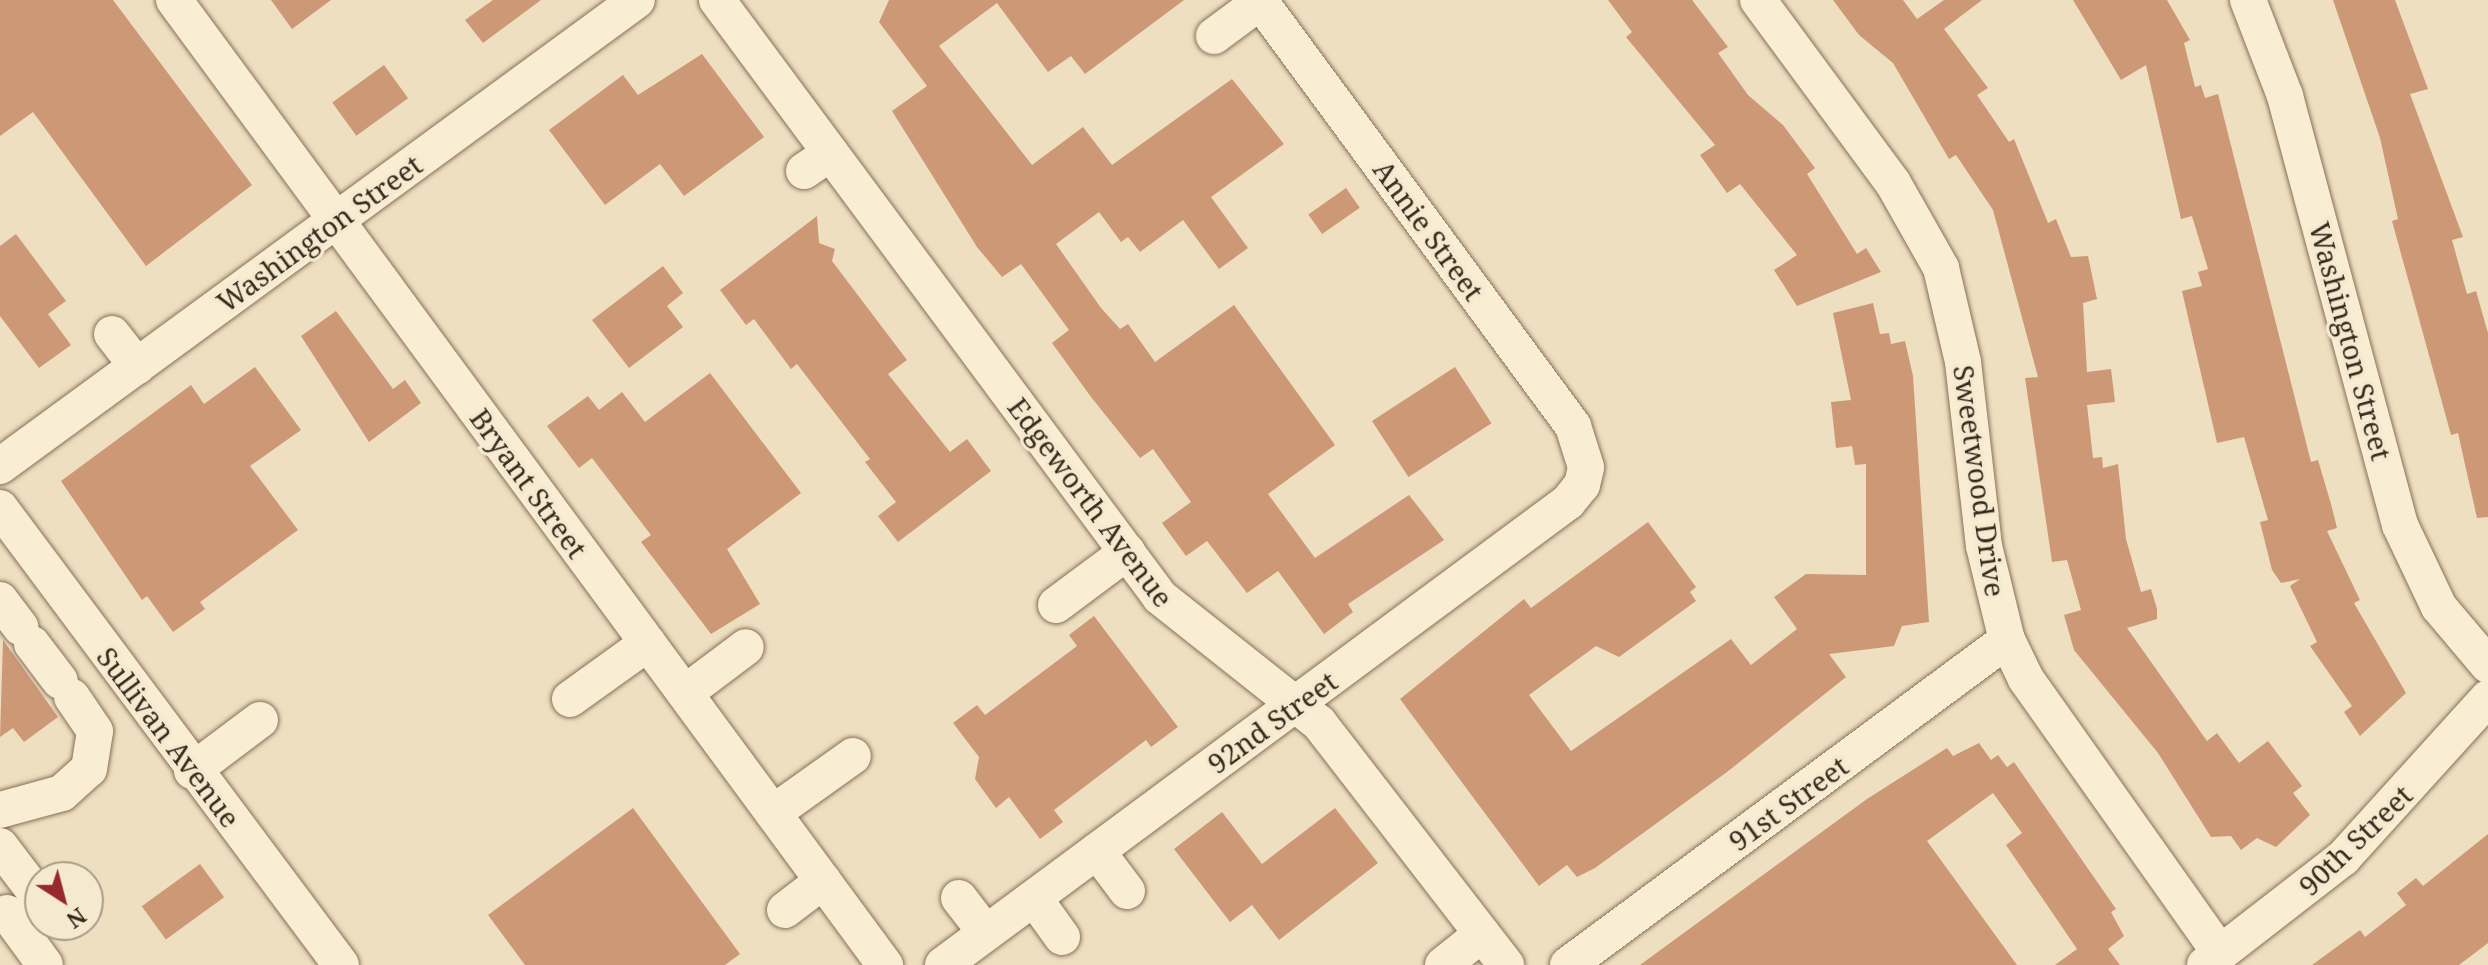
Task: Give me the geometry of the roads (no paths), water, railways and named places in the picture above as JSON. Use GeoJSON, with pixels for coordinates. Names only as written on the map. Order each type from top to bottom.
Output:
{"type":"FeatureCollection","features":[{"type":"Feature","properties":{"kind":"street","name":"Bryant Street"},"geometry":{"type":"LineString","coordinates":[[174,0],[885,965]]}},
{"type":"Feature","properties":{"kind":"street","name":"Washington Street"},"geometry":{"type":"LineString","coordinates":[[0,466],[637,0]]}},
{"type":"Feature","properties":{"kind":"street","name":"Edgeworth Avenue"},"geometry":{"type":"LineString","coordinates":[[717,0],[818,162],[1127,552],[1186,623],[1297,703],[1381,796],[1506,965]]}},
{"type":"Feature","properties":{"kind":"street","name":"Sweetwood Drive"},"geometry":{"type":"LineString","coordinates":[[1758,0],[1893,183],[1941,268],[1963,362],[1984,546],[2007,640],[2046,716],[2212,959]]}},
{"type":"Feature","properties":{"kind":"street","name":"Washington Street"},"geometry":{"type":"LineString","coordinates":[[2248,0],[2285,96],[2400,525],[2439,607],[2488,665]]}},
{"type":"Feature","properties":{"kind":"street"},"geometry":{"type":"LineString","coordinates":[[1214,36],[1260,1]]}},
{"type":"Feature","properties":{"kind":"street","name":"Annie Street"},"geometry":{"type":"LineString","coordinates":[[1260,1],[1573,426],[1586,467]]}},
{"type":"Feature","properties":{"kind":"street"},"geometry":{"type":"LineString","coordinates":[[112,334],[137,366]]}},
{"type":"Feature","properties":{"kind":"street","name":"92nd Street"},"geometry":{"type":"LineString","coordinates":[[965,954],[1034,898],[1568,502],[1586,467]]}},
{"type":"Feature","properties":{"kind":"street","name":"Sullivan Avenue"},"geometry":{"type":"LineString","coordinates":[[0,508],[192,771],[341,965]]}},
{"type":"Feature","properties":{"kind":"street"},"geometry":{"type":"LineString","coordinates":[[1056,605],[1127,552]]}},
{"type":"Feature","properties":{"kind":"street"},"geometry":{"type":"LineString","coordinates":[[0,810],[62,793],[89,769],[95,731],[18,624]]}},
{"type":"Feature","properties":{"kind":"street","name":"91st Street"},"geometry":{"type":"LineString","coordinates":[[1568,965],[2007,640]]}},
{"type":"Feature","properties":{"kind":"street"},"geometry":{"type":"LineString","coordinates":[[570,699],[648,643]]}},
{"type":"Feature","properties":{"kind":"street"},"geometry":{"type":"LineString","coordinates":[[685,693],[746,647]]}},
{"type":"Feature","properties":{"kind":"street","name":"90th Street"},"geometry":{"type":"LineString","coordinates":[[2212,959],[2343,858],[2488,698]]}},
{"type":"Feature","properties":{"kind":"street"},"geometry":{"type":"LineString","coordinates":[[192,771],[260,720]]}},
{"type":"Feature","properties":{"kind":"street"},"geometry":{"type":"LineString","coordinates":[[773,813],[853,756]]}},
{"type":"Feature","properties":{"kind":"street"},"geometry":{"type":"LineString","coordinates":[[0,846],[45,965]]}},
{"type":"Feature","properties":{"kind":"street"},"geometry":{"type":"LineString","coordinates":[[1097,851],[1127,891]]}},
{"type":"Feature","properties":{"kind":"street"},"geometry":{"type":"LineString","coordinates":[[785,910],[823,881]]}},
{"type":"Feature","properties":{"kind":"street"},"geometry":{"type":"LineString","coordinates":[[959,898],[965,954]]}},
{"type":"Feature","properties":{"kind":"street"},"geometry":{"type":"LineString","coordinates":[[1034,898],[1062,937]]}},
{"type":"Feature","properties":{"kind":"street"},"geometry":{"type":"LineString","coordinates":[[1443,965],[1482,934]]}}]}
